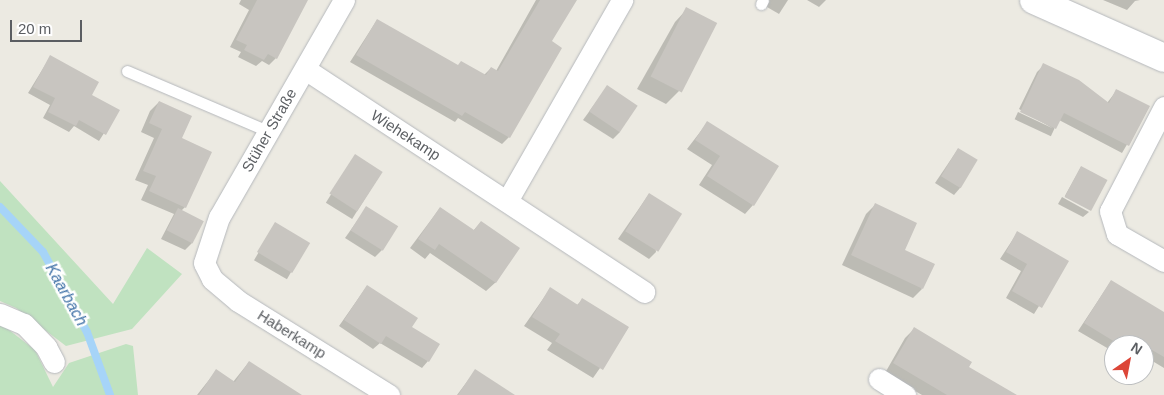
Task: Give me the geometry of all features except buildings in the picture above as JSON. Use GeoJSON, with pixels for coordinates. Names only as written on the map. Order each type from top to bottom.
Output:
{"type":"FeatureCollection","features":[{"type":"Feature","properties":{"kind":"main road"},"geometry":{"type":"LineString","coordinates":[[1034,0],[1164,58]]}},
{"type":"Feature","properties":{"kind":"street","name":"Stüher Straße"},"geometry":{"type":"LineString","coordinates":[[204,263],[219,217],[344,0]]}},
{"type":"Feature","properties":{"kind":"street"},"geometry":{"type":"LineString","coordinates":[[507,201],[622,0]]}},
{"type":"Feature","properties":{"kind":"street","name":"Wiehekamp"},"geometry":{"type":"LineString","coordinates":[[305,69],[644,292]]}},
{"type":"Feature","properties":{"kind":"street"},"geometry":{"type":"LineString","coordinates":[[1164,108],[1110,212],[1117,234],[1164,261]]}},
{"type":"Feature","properties":{"kind":"street","name":"Haberkamp"},"geometry":{"type":"LineString","coordinates":[[204,263],[212,279],[238,301],[389,395]]}},
{"type":"Feature","properties":{"kind":"street"},"geometry":{"type":"LineString","coordinates":[[0,314],[24,324],[46,347],[54,362]]}},
{"type":"Feature","properties":{"kind":"street"},"geometry":{"type":"LineString","coordinates":[[879,380],[905,395]]}},
{"type":"Feature","properties":{"kind":"lane"},"geometry":{"type":"LineString","coordinates":[[127,70],[268,132]]}},
{"type":"Feature","properties":{"kind":"green space"},"geometry":{"type":"Polygon","coordinates":[[[0,181],[113,304],[147,248],[182,274],[132,329],[66,346],[16,308],[0,301],[0,181]]]}},
{"type":"Feature","properties":{"kind":"green space"},"geometry":{"type":"Polygon","coordinates":[[[0,323],[35,350],[53,387],[69,363],[126,344],[133,346],[138,395],[0,395],[0,323]]]}},
{"type":"Feature","properties":{"kind":"waterway","name":"Kaarbach"},"geometry":{"type":"LineString","coordinates":[[0,207],[43,252],[87,332],[110,395]]}}]}
